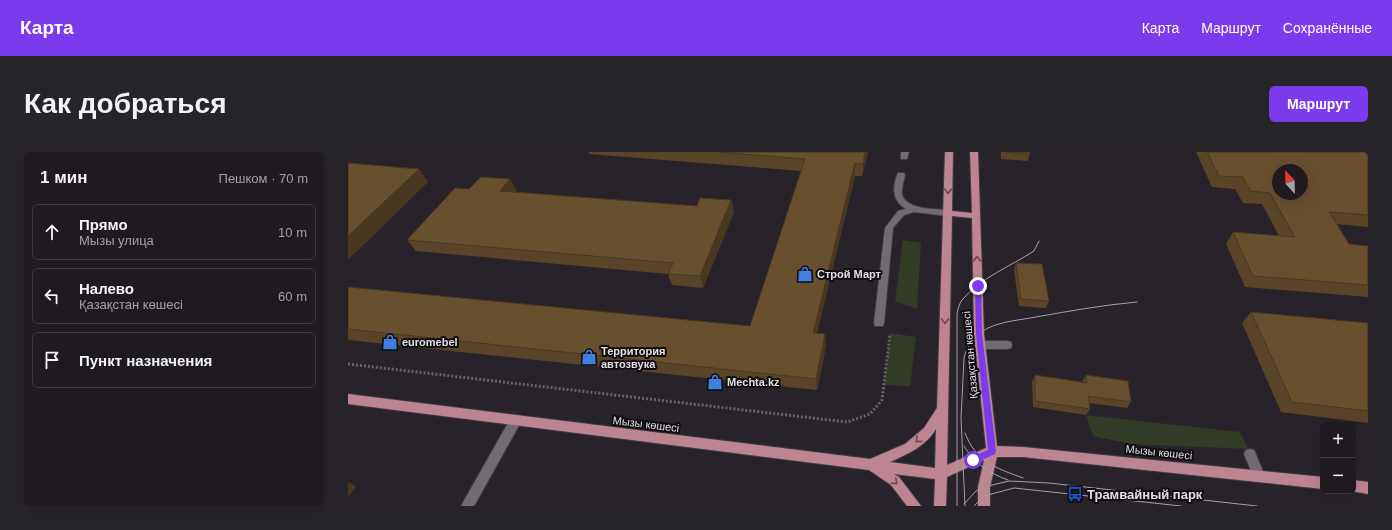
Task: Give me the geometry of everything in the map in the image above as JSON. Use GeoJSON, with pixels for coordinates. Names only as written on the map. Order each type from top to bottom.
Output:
{"type":"FeatureCollection","features":[{"type":"Feature","properties":{"kind":"main road","name":"Қазақстан көшесі"},"geometry":{"type":"LineString","coordinates":[[940,506],[949,152]]}},
{"type":"Feature","properties":{"kind":"main road","name":"Қазақстан көшесі"},"geometry":{"type":"LineString","coordinates":[[974,152],[980,345],[992,451],[984,487],[984,506]]}},
{"type":"Feature","properties":{"kind":"main road"},"geometry":{"type":"LineString","coordinates":[[948,213],[976,216]]}},
{"type":"Feature","properties":{"kind":"main road","name":"Мызы көшесі"},"geometry":{"type":"LineString","coordinates":[[348,399],[941,474]]}},
{"type":"Feature","properties":{"kind":"main road"},"geometry":{"type":"LineString","coordinates":[[869,465],[909,448],[928,432],[942,410]]}},
{"type":"Feature","properties":{"kind":"main road"},"geometry":{"type":"LineString","coordinates":[[941,474],[992,451]]}},
{"type":"Feature","properties":{"kind":"main road","name":"Мызы көшесі"},"geometry":{"type":"LineString","coordinates":[[992,451],[1039,453],[1320,483]]}},
{"type":"Feature","properties":{"kind":"main road"},"geometry":{"type":"LineString","coordinates":[[869,465],[895,481],[915,506]]}},
{"type":"Feature","properties":{"kind":"main road"},"geometry":{"type":"LineString","coordinates":[[1356,486],[1368,488]]}},
{"type":"Feature","properties":{"kind":"lane"},"geometry":{"type":"LineString","coordinates":[[900,174],[898,194],[902,203],[914,209],[948,213]]}},
{"type":"Feature","properties":{"kind":"lane"},"geometry":{"type":"LineString","coordinates":[[879,323],[889,228],[901,213],[914,209]]}},
{"type":"Feature","properties":{"kind":"lane"},"geometry":{"type":"LineString","coordinates":[[980,345],[1007,345]]}},
{"type":"Feature","properties":{"kind":"lane"},"geometry":{"type":"LineString","coordinates":[[467,506],[516,420]]}},
{"type":"Feature","properties":{"kind":"lane"},"geometry":{"type":"LineString","coordinates":[[1250,454],[1259,476]]}},
{"type":"Feature","properties":{"kind":"path"},"geometry":{"type":"LineString","coordinates":[[348,364],[847,422],[870,414],[882,400],[890,333]]}},
{"type":"Feature","properties":{"kind":"green space"},"geometry":{"type":"Polygon","coordinates":[[[903,240],[921,243],[917,309],[895,301],[903,240]]]}},
{"type":"Feature","properties":{"kind":"green space"},"geometry":{"type":"Polygon","coordinates":[[[890,333],[916,337],[910,386],[884,385],[890,333]]]}},
{"type":"Feature","properties":{"kind":"green space"},"geometry":{"type":"Polygon","coordinates":[[[1086,415],[1240,432],[1248,449],[1131,444],[1093,436],[1086,415]]]}},
{"type":"Feature","properties":{"kind":"building"},"geometry":{"type":"Polygon","coordinates":[[[718,152],[865,152],[863,164],[855,163],[813,333],[825,334],[816,379],[348,329],[348,287],[750,326],[805,159],[718,152]]]}},
{"type":"Feature","properties":{"kind":"building"},"geometry":{"type":"Polygon","coordinates":[[[1005,152],[1030,152],[1030,154],[1005,152]]]}},
{"type":"Feature","properties":{"kind":"building"},"geometry":{"type":"Polygon","coordinates":[[[1207,152],[1368,152],[1368,215],[1329,212],[1349,244],[1368,246],[1368,285],[1253,276],[1233,232],[1295,237],[1274,200],[1308,200],[1308,164],[1272,164],[1272,197],[1270,193],[1250,191],[1243,177],[1219,176],[1207,152]]]}},
{"type":"Feature","properties":{"kind":"building"},"geometry":{"type":"Polygon","coordinates":[[[348,163],[419,169],[348,236],[348,163]]]}},
{"type":"Feature","properties":{"kind":"building"},"geometry":{"type":"Polygon","coordinates":[[[481,177],[510,179],[500,191],[697,206],[700,198],[731,200],[700,276],[668,274],[673,263],[407,240],[455,188],[469,189],[481,177]]]}},
{"type":"Feature","properties":{"kind":"building"},"geometry":{"type":"Polygon","coordinates":[[[1016,263],[1042,264],[1049,301],[1021,299],[1016,263]]]}},
{"type":"Feature","properties":{"kind":"building"},"geometry":{"type":"Polygon","coordinates":[[[1251,312],[1368,323],[1368,411],[1292,402],[1251,312]]]}},
{"type":"Feature","properties":{"kind":"building"},"geometry":{"type":"Polygon","coordinates":[[[1035,375],[1087,383],[1086,375],[1128,381],[1131,402],[1088,396],[1090,409],[1035,401],[1035,375]]]}},
{"type":"Feature","properties":{"kind":"tram line"},"geometry":{"type":"LineString","coordinates":[[957,506],[957,314],[960,303],[969,292],[978,285],[1034,251],[1039,241]]}},
{"type":"Feature","properties":{"kind":"tram line"},"geometry":{"type":"LineString","coordinates":[[965,503],[961,418],[964,358],[967,348],[973,340],[988,328],[1006,322],[1086,308],[1137,302]]}},
{"type":"Feature","properties":{"kind":"tram line"},"geometry":{"type":"LineString","coordinates":[[965,433],[975,451],[988,463],[1023,478]]}},
{"type":"Feature","properties":{"kind":"tram line"},"geometry":{"type":"LineString","coordinates":[[964,446],[973,458],[983,467],[1008,480]]}},
{"type":"Feature","properties":{"kind":"tram line"},"geometry":{"type":"LineString","coordinates":[[965,503],[976,491],[984,487],[1009,481],[1049,483],[1257,506]]}},
{"type":"Feature","properties":{"kind":"tram line"},"geometry":{"type":"LineString","coordinates":[[974,506],[984,496],[1014,488],[1181,506]]}},
{"type":"Feature","properties":{"kind":"place","name":"Строй Март"},"geometry":{"type":"Point","coordinates":[805,274]}},
{"type":"Feature","properties":{"kind":"place","name":"euromebel"},"geometry":{"type":"Point","coordinates":[390,342]}},
{"type":"Feature","properties":{"kind":"place","name":"Территория автозвука"},"geometry":{"type":"Point","coordinates":[589,357]}},
{"type":"Feature","properties":{"kind":"place","name":"Mechta.kz"},"geometry":{"type":"Point","coordinates":[715,382]}},
{"type":"Feature","properties":{"kind":"place","name":"Трамвайный парк"},"geometry":{"type":"Point","coordinates":[1075,494]}},
{"type":"Feature","properties":{"kind":"route"},"geometry":{"type":"LineString","coordinates":[[973,460],[992,451],[979,334],[978,286]]}}]}
